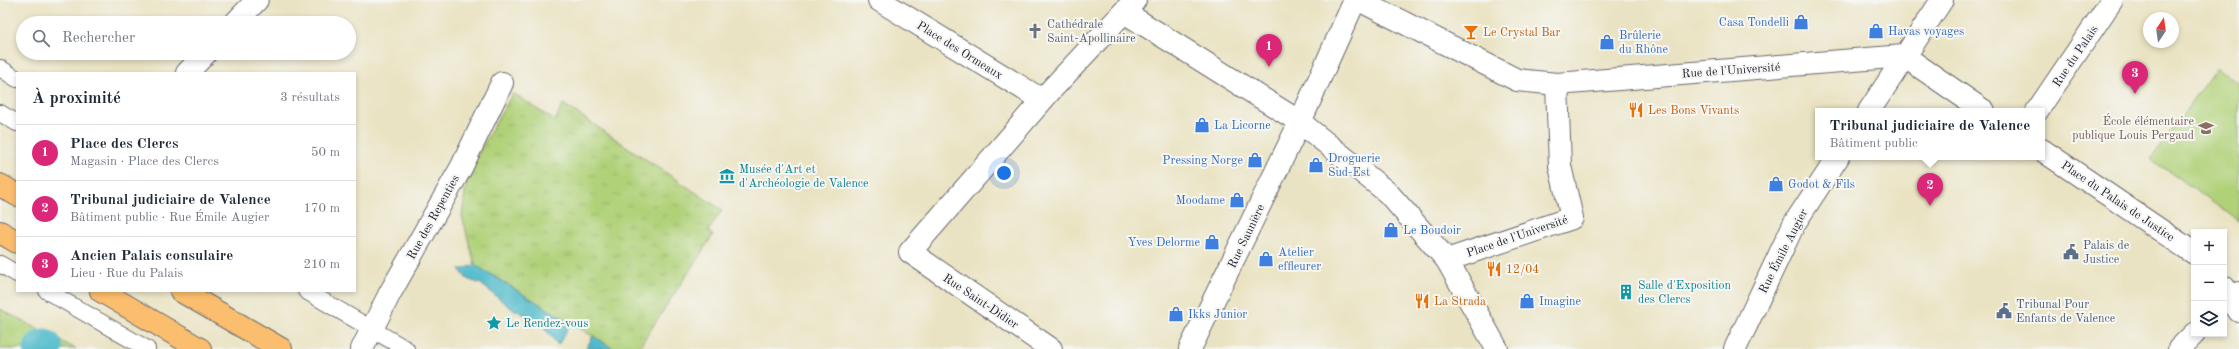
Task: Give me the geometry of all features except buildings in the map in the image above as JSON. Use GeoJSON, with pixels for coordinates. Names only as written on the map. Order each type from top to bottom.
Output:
{"type":"FeatureCollection","features":[{"type":"Feature","properties":{"kind":"main road"},"geometry":{"type":"LineString","coordinates":[[0,185],[16,194]]}},
{"type":"Feature","properties":{"kind":"main road"},"geometry":{"type":"LineString","coordinates":[[0,232],[16,241]]}},
{"type":"Feature","properties":{"kind":"main road"},"geometry":{"type":"LineString","coordinates":[[103,292],[200,349]]}},
{"type":"Feature","properties":{"kind":"main road"},"geometry":{"type":"LineString","coordinates":[[183,292],[281,349]]}},
{"type":"Feature","properties":{"kind":"street"},"geometry":{"type":"LineString","coordinates":[[242,16],[257,0]]}},
{"type":"Feature","properties":{"kind":"street","name":"Place des Ormeaux"},"geometry":{"type":"LineString","coordinates":[[879,0],[1042,100]]}},
{"type":"Feature","properties":{"kind":"street"},"geometry":{"type":"LineString","coordinates":[[1300,122],[1355,0]]}},
{"type":"Feature","properties":{"kind":"street"},"geometry":{"type":"LineString","coordinates":[[1359,0],[1517,80],[1557,84]]}},
{"type":"Feature","properties":{"kind":"street"},"geometry":{"type":"LineString","coordinates":[[1871,108],[1942,0]]}},
{"type":"Feature","properties":{"kind":"street","name":"Rue du Palais"},"geometry":{"type":"LineString","coordinates":[[2039,108],[2112,0]]}},
{"type":"Feature","properties":{"kind":"street"},"geometry":{"type":"LineString","coordinates":[[1042,100],[1130,6],[1300,122],[1388,193],[1447,260],[1496,349]]}},
{"type":"Feature","properties":{"kind":"street"},"geometry":{"type":"LineString","coordinates":[[1904,56],[1980,108]]}},
{"type":"Feature","properties":{"kind":"street","name":"Rue de l'Université"},"geometry":{"type":"LineString","coordinates":[[1557,84],[1904,56]]}},
{"type":"Feature","properties":{"kind":"street"},"geometry":{"type":"LineString","coordinates":[[188,72],[199,60]]}},
{"type":"Feature","properties":{"kind":"street","name":"Rue des Repenties"},"geometry":{"type":"LineString","coordinates":[[362,349],[461,168],[502,84]]}},
{"type":"Feature","properties":{"kind":"street","name":"Place de l'Université"},"geometry":{"type":"LineString","coordinates":[[1447,260],[1572,218],[1560,166],[1557,84]]}},
{"type":"Feature","properties":{"kind":"street","name":"Rue Saint-Didier"},"geometry":{"type":"LineString","coordinates":[[1042,100],[910,252],[1051,349]]}},
{"type":"Feature","properties":{"kind":"street","name":"Rue Saunière"},"geometry":{"type":"LineString","coordinates":[[1190,349],[1300,122]]}},
{"type":"Feature","properties":{"kind":"street","name":"Place du Palais de Justice"},"geometry":{"type":"LineString","coordinates":[[2045,152],[2191,250]]}},
{"type":"Feature","properties":{"kind":"street","name":"Rue Émile Augier"},"geometry":{"type":"LineString","coordinates":[[1735,349],[1794,224],[1836,160]]}},
{"type":"Feature","properties":{"kind":"street"},"geometry":{"type":"LineString","coordinates":[[2179,349],[2191,337]]}},
{"type":"Feature","properties":{"kind":"lane"},"geometry":{"type":"LineString","coordinates":[[0,68],[16,77]]}},
{"type":"Feature","properties":{"kind":"lane"},"geometry":{"type":"LineString","coordinates":[[0,112],[16,122]]}},
{"type":"Feature","properties":{"kind":"lane"},"geometry":{"type":"LineString","coordinates":[[0,264],[16,273]]}},
{"type":"Feature","properties":{"kind":"lane"},"geometry":{"type":"LineString","coordinates":[[49,292],[147,349]]}},
{"type":"Feature","properties":{"kind":"lane"},"geometry":{"type":"LineString","coordinates":[[308,292],[406,349]]}},
{"type":"Feature","properties":{"kind":"green space","name":"École élémentaire publique Louis Pergaud"},"geometry":{"type":"Polygon","coordinates":[[[2216,68],[2239,84],[2239,221],[2151,159],[2216,68]]]}},
{"type":"Feature","properties":{"kind":"green space"},"geometry":{"type":"Polygon","coordinates":[[[513,93],[555,121],[563,104],[722,210],[708,231],[713,235],[638,349],[614,349],[475,265],[462,216],[468,171],[513,93]]]}},
{"type":"Feature","properties":{"kind":"green space"},"geometry":{"type":"Polygon","coordinates":[[[0,309],[76,349],[0,349],[0,309]]]}},
{"type":"Feature","properties":{"kind":"water"},"geometry":{"type":"Polygon","coordinates":[[[475,265],[571,323],[558,345],[543,326],[534,319],[511,308],[481,284],[467,279],[460,270],[475,265]]]}},
{"type":"Feature","properties":{"kind":"water"},"geometry":{"type":"Polygon","coordinates":[[[593,336],[614,349],[586,349],[593,336]]]}},
{"type":"Feature","properties":{"kind":"place","name":"Casa Tondelli"},"geometry":{"type":"Point","coordinates":[1801,22]}},
{"type":"Feature","properties":{"kind":"place","name":"Cathédrale Saint-Apollinaire"},"geometry":{"type":"Point","coordinates":[1035,31]}},
{"type":"Feature","properties":{"kind":"place","name":"Havas voyages"},"geometry":{"type":"Point","coordinates":[1876,31]}},
{"type":"Feature","properties":{"kind":"place","name":"Le Crystal Bar"},"geometry":{"type":"Point","coordinates":[1471,32]}},
{"type":"Feature","properties":{"kind":"place","name":"Brûlerie du Rhône"},"geometry":{"type":"Point","coordinates":[1607,42]}},
{"type":"Feature","properties":{"kind":"place","name":"Place des Clercs"},"geometry":{"type":"Point","coordinates":[1269,67]}},
{"type":"Feature","properties":{"kind":"place","name":"Ancien Palais consulaire"},"geometry":{"type":"Point","coordinates":[2135,94]}},
{"type":"Feature","properties":{"kind":"place","name":"Les Bons Vivants"},"geometry":{"type":"Point","coordinates":[1636,110]}},
{"type":"Feature","properties":{"kind":"place","name":"La Licorne"},"geometry":{"type":"Point","coordinates":[1202,125]}},
{"type":"Feature","properties":{"kind":"place","name":"École élémentaire publique Louis Pergaud"},"geometry":{"type":"Point","coordinates":[2206,128]}},
{"type":"Feature","properties":{"kind":"place","name":"Pressing Norge"},"geometry":{"type":"Point","coordinates":[1255,160]}},
{"type":"Feature","properties":{"kind":"place","name":"Droguerie Sud-Est"},"geometry":{"type":"Point","coordinates":[1316,165]}},
{"type":"Feature","properties":{"kind":"place","name":"Musée d'Art et d'Archéologie de Valence"},"geometry":{"type":"Point","coordinates":[727,176]}},
{"type":"Feature","properties":{"kind":"place","name":"Godot & Fils"},"geometry":{"type":"Point","coordinates":[1776,184]}},
{"type":"Feature","properties":{"kind":"place","name":"Moodame"},"geometry":{"type":"Point","coordinates":[1237,200]}},
{"type":"Feature","properties":{"kind":"place","name":"Tribunal judiciaire de Valence"},"geometry":{"type":"Point","coordinates":[1930,206]}},
{"type":"Feature","properties":{"kind":"place","name":"Le Boudoir"},"geometry":{"type":"Point","coordinates":[1391,230]}},
{"type":"Feature","properties":{"kind":"place","name":"Yves Delorme"},"geometry":{"type":"Point","coordinates":[1212,242]}},
{"type":"Feature","properties":{"kind":"place","name":"Palais de Justice"},"geometry":{"type":"Point","coordinates":[2071,252]}},
{"type":"Feature","properties":{"kind":"place","name":"Atelier effleurer"},"geometry":{"type":"Point","coordinates":[1266,259]}},
{"type":"Feature","properties":{"kind":"place","name":"12/04"},"geometry":{"type":"Point","coordinates":[1494,269]}},
{"type":"Feature","properties":{"kind":"place","name":"Salle d'Exposition des Clercs"},"geometry":{"type":"Point","coordinates":[1626,292]}},
{"type":"Feature","properties":{"kind":"place","name":"La Strada"},"geometry":{"type":"Point","coordinates":[1422,301]}},
{"type":"Feature","properties":{"kind":"place","name":"Imagine"},"geometry":{"type":"Point","coordinates":[1527,301]}},
{"type":"Feature","properties":{"kind":"place","name":"Tribunal Pour Enfants de Valence"},"geometry":{"type":"Point","coordinates":[2004,311]}},
{"type":"Feature","properties":{"kind":"place","name":"Ikks Junior"},"geometry":{"type":"Point","coordinates":[1176,314]}},
{"type":"Feature","properties":{"kind":"place","name":"Le Rendez-vous"},"geometry":{"type":"Point","coordinates":[494,323]}}]}
